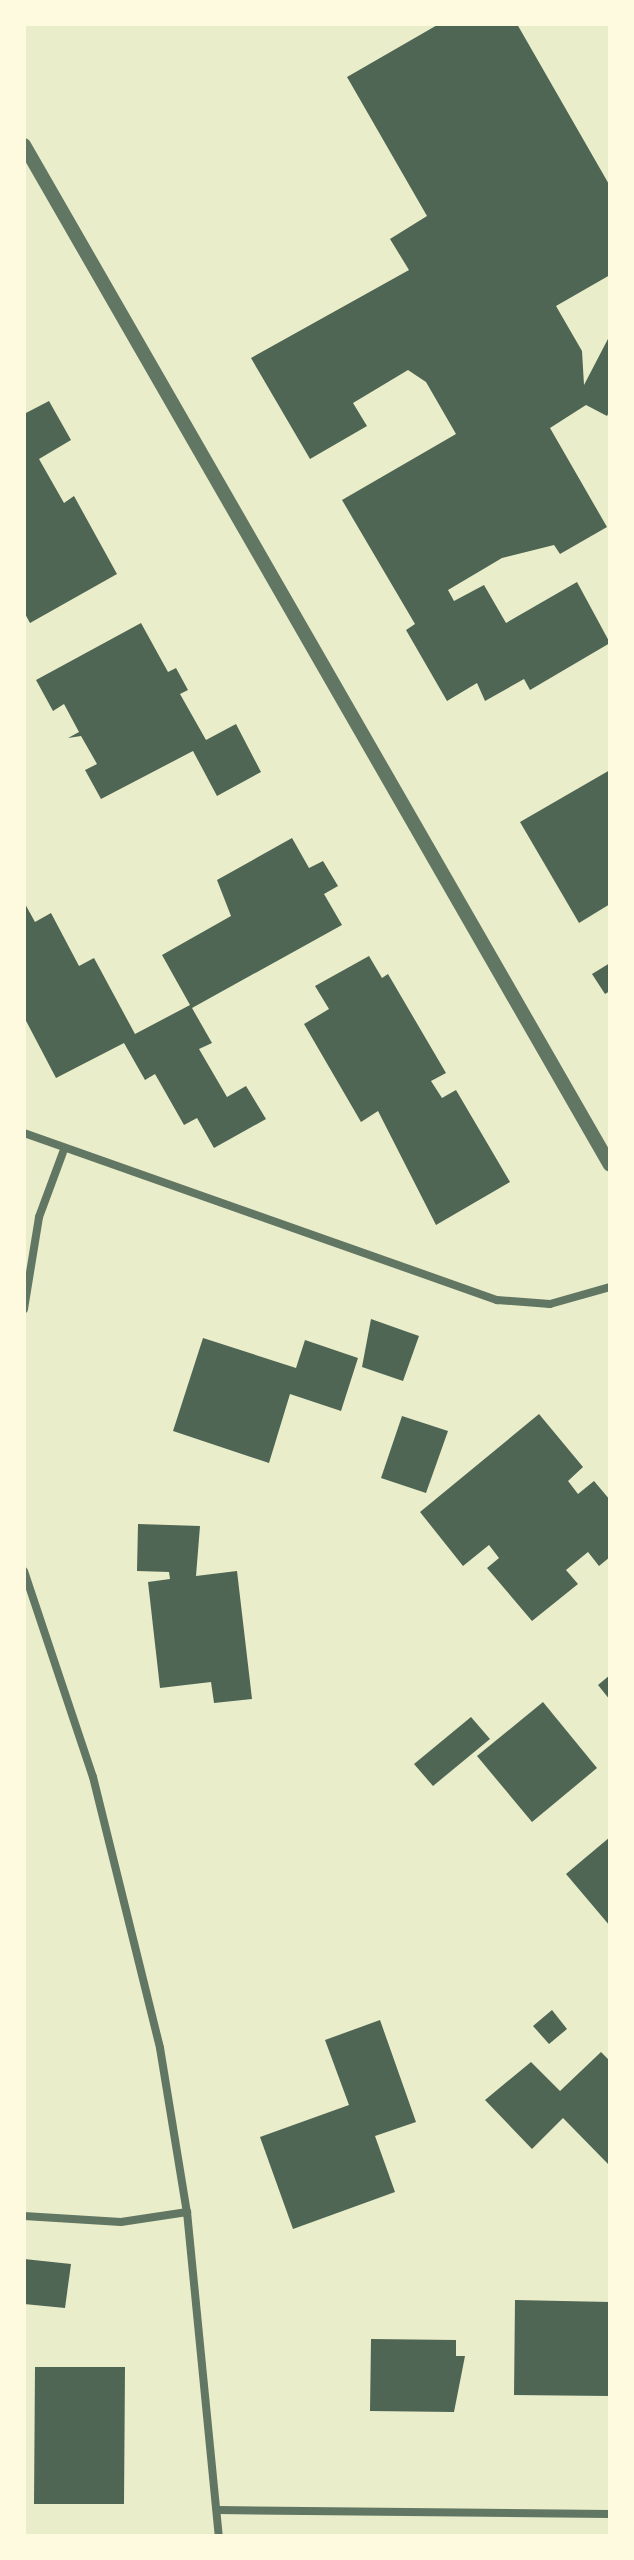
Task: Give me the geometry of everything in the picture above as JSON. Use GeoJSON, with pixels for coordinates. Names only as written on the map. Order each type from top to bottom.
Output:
{"type":"FeatureCollection","features":[{"type":"Feature","properties":{"kind":"street"},"geometry":{"type":"LineString","coordinates":[[24,145],[610,1165]]}},
{"type":"Feature","properties":{"kind":"street"},"geometry":{"type":"LineString","coordinates":[[24,1133],[63,1152],[497,1300],[550,1304],[610,1287]]}},
{"type":"Feature","properties":{"kind":"street"},"geometry":{"type":"LineString","coordinates":[[24,1309],[39,1217],[63,1152]]}},
{"type":"Feature","properties":{"kind":"street"},"geometry":{"type":"LineString","coordinates":[[24,1571],[93,1777],[160,2048],[187,2212],[219,2536]]}},
{"type":"Feature","properties":{"kind":"street"},"geometry":{"type":"LineString","coordinates":[[24,2216],[121,2222],[187,2212]]}},
{"type":"Feature","properties":{"kind":"street"},"geometry":{"type":"LineString","coordinates":[[217,2510],[610,2514]]}},
{"type":"Feature","properties":{"kind":"building"},"geometry":{"type":"Polygon","coordinates":[[[439,24],[517,24],[610,186],[610,275],[556,306],[582,351],[584,385],[610,335],[610,410],[607,416],[586,405],[550,428],[607,527],[560,554],[554,545],[502,558],[448,590],[454,601],[484,585],[506,623],[577,582],[610,643],[530,690],[524,679],[485,701],[477,683],[447,701],[406,630],[415,624],[342,500],[456,434],[426,382],[408,370],[353,403],[367,426],[310,459],[251,358],[409,270],[390,239],[427,216],[347,77],[439,24]]]}},
{"type":"Feature","properties":{"kind":"building"},"geometry":{"type":"Polygon","coordinates":[[[49,401],[71,440],[39,459],[64,503],[74,496],[117,574],[30,623],[24,612],[24,414],[49,401]]]}},
{"type":"Feature","properties":{"kind":"building"},"geometry":{"type":"Polygon","coordinates":[[[141,623],[168,672],[176,668],[188,690],[180,694],[206,740],[236,724],[261,772],[217,796],[193,751],[101,799],[85,770],[97,764],[81,736],[68,738],[79,732],[64,704],[53,711],[36,680],[141,623]]]}},
{"type":"Feature","properties":{"kind":"building"},"geometry":{"type":"Polygon","coordinates":[[[610,770],[610,904],[579,923],[520,822],[610,770]]]}},
{"type":"Feature","properties":{"kind":"building"},"geometry":{"type":"Polygon","coordinates":[[[292,838],[309,868],[323,861],[338,886],[324,894],[342,925],[192,1008],[212,1043],[199,1049],[227,1097],[246,1086],[266,1119],[214,1148],[197,1118],[184,1125],[155,1074],[145,1080],[124,1043],[56,1078],[24,1017],[24,902],[35,922],[51,913],[79,966],[94,958],[135,1034],[190,1005],[162,955],[231,916],[217,880],[292,838]]]}},
{"type":"Feature","properties":{"kind":"building"},"geometry":{"type":"Polygon","coordinates":[[[369,956],[382,978],[388,974],[446,1073],[431,1081],[442,1098],[456,1090],[510,1182],[436,1225],[378,1111],[361,1122],[304,1024],[329,1009],[315,986],[369,956]]]}},
{"type":"Feature","properties":{"kind":"building"},"geometry":{"type":"Polygon","coordinates":[[[610,963],[610,991],[605,994],[592,974],[610,963]]]}},
{"type":"Feature","properties":{"kind":"building"},"geometry":{"type":"Polygon","coordinates":[[[371,1319],[419,1336],[403,1381],[362,1367],[371,1319]]]}},
{"type":"Feature","properties":{"kind":"building"},"geometry":{"type":"Polygon","coordinates":[[[203,1338],[296,1368],[305,1340],[358,1358],[341,1411],[290,1394],[269,1463],[173,1431],[203,1338]]]}},
{"type":"Feature","properties":{"kind":"building"},"geometry":{"type":"Polygon","coordinates":[[[539,1414],[583,1467],[568,1481],[578,1494],[594,1481],[610,1500],[610,1557],[599,1566],[588,1552],[566,1570],[578,1584],[532,1621],[487,1568],[499,1558],[489,1545],[463,1566],[420,1512],[539,1414]]]}},
{"type":"Feature","properties":{"kind":"building"},"geometry":{"type":"Polygon","coordinates":[[[402,1416],[448,1431],[426,1493],[381,1478],[402,1416]]]}},
{"type":"Feature","properties":{"kind":"building"},"geometry":{"type":"Polygon","coordinates":[[[138,1524],[200,1526],[196,1576],[237,1571],[252,1699],[214,1703],[211,1682],[160,1688],[148,1582],[170,1579],[169,1572],[137,1571],[138,1524]]]}},
{"type":"Feature","properties":{"kind":"building"},"geometry":{"type":"Polygon","coordinates":[[[610,1675],[610,1700],[598,1685],[610,1675]]]}},
{"type":"Feature","properties":{"kind":"building"},"geometry":{"type":"Polygon","coordinates":[[[543,1702],[597,1768],[532,1822],[477,1756],[543,1702]]]}},
{"type":"Feature","properties":{"kind":"building"},"geometry":{"type":"Polygon","coordinates":[[[471,1717],[490,1739],[433,1786],[414,1764],[471,1717]]]}},
{"type":"Feature","properties":{"kind":"building"},"geometry":{"type":"Polygon","coordinates":[[[610,1837],[610,1926],[566,1874],[610,1837]]]}},
{"type":"Feature","properties":{"kind":"building"},"geometry":{"type":"Polygon","coordinates":[[[552,2010],[567,2029],[549,2044],[533,2026],[552,2010]]]}},
{"type":"Feature","properties":{"kind":"building"},"geometry":{"type":"Polygon","coordinates":[[[380,2020],[416,2122],[375,2136],[395,2192],[293,2229],[260,2137],[349,2105],[325,2040],[380,2020]]]}},
{"type":"Feature","properties":{"kind":"building"},"geometry":{"type":"Polygon","coordinates":[[[601,2052],[610,2061],[610,2166],[563,2118],[532,2149],[485,2100],[531,2062],[560,2091],[601,2052]]]}},
{"type":"Feature","properties":{"kind":"building"},"geometry":{"type":"Polygon","coordinates":[[[24,2259],[71,2264],[65,2308],[24,2304],[24,2259]]]}},
{"type":"Feature","properties":{"kind":"building"},"geometry":{"type":"Polygon","coordinates":[[[515,2300],[610,2302],[610,2396],[514,2395],[515,2300]]]}},
{"type":"Feature","properties":{"kind":"building"},"geometry":{"type":"Polygon","coordinates":[[[371,2339],[456,2340],[456,2356],[465,2356],[454,2412],[370,2411],[371,2339]]]}},
{"type":"Feature","properties":{"kind":"building"},"geometry":{"type":"Polygon","coordinates":[[[35,2367],[125,2367],[124,2504],[34,2504],[35,2367]]]}}]}
